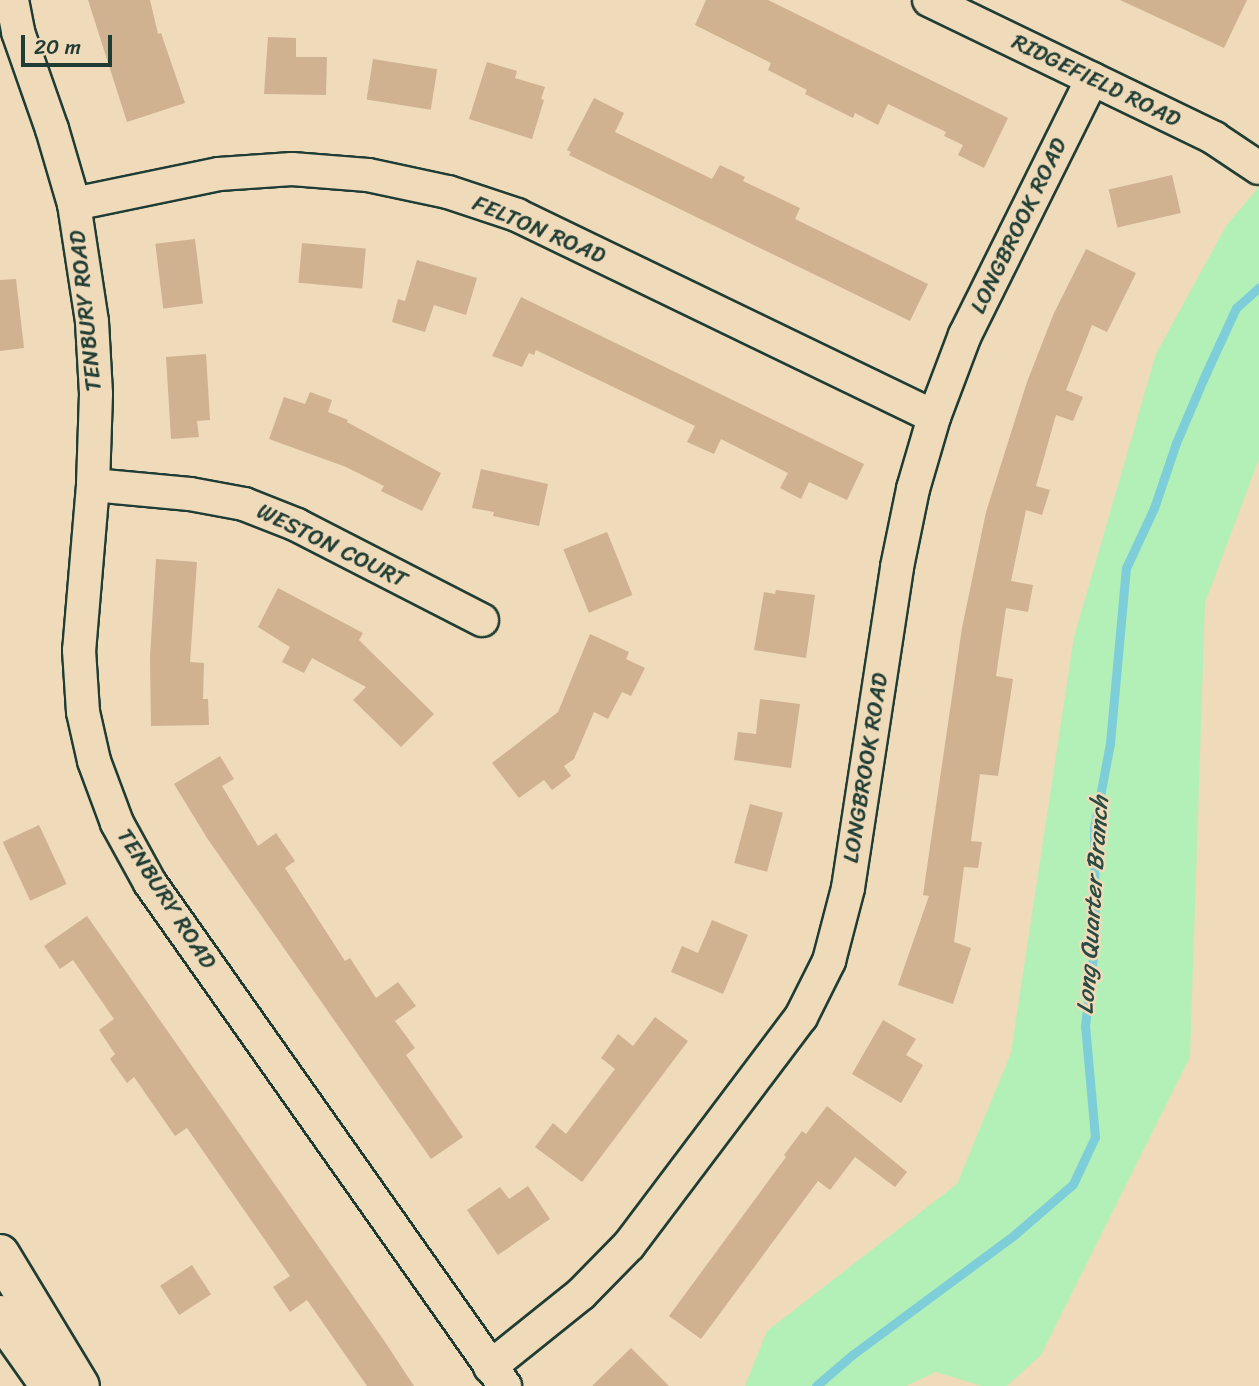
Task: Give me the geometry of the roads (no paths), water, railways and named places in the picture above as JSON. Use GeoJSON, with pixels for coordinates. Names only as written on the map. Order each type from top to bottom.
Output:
{"type":"FeatureCollection","features":[{"type":"Feature","properties":{"kind":"highway"},"geometry":{"type":"LineString","coordinates":[[0,1254],[80,1386]]}},
{"type":"Feature","properties":{"kind":"highway"},"geometry":{"type":"LineString","coordinates":[[0,1315],[50,1386]]}},
{"type":"Feature","properties":{"kind":"street","name":"TENBURY ROAD"},"geometry":{"type":"LineString","coordinates":[[12,0],[18,32],[52,129],[74,204],[92,322],[96,394],[93,485],[79,650],[83,712],[94,761],[117,823],[150,883],[498,1376]]}},
{"type":"Feature","properties":{"kind":"street","name":"RIDGEFIELD ROAD"},"geometry":{"type":"LineString","coordinates":[[929,0],[1214,138],[1259,167]]}},
{"type":"Feature","properties":{"kind":"street","name":"LONGBROOK ROAD"},"geometry":{"type":"LineString","coordinates":[[498,1376],[629,1245],[801,1017],[829,961],[848,888],[897,567],[913,489],[934,417],[965,335],[1091,79]]}},
{"type":"Feature","properties":{"kind":"street","name":"FELTON ROAD"},"geometry":{"type":"LineString","coordinates":[[74,204],[219,174],[292,169],[368,175],[448,192],[517,215],[934,417]]}},
{"type":"Feature","properties":{"kind":"street","name":"WESTON COURT"},"geometry":{"type":"LineString","coordinates":[[93,485],[190,494],[244,504],[298,525],[482,620]]}},
{"type":"Feature","properties":{"kind":"waterway","name":"Long Quarter Branch"},"geometry":{"type":"LineString","coordinates":[[816,1386],[852,1355],[1014,1235],[1073,1184],[1095,1137],[1085,1026],[1095,939],[1094,828],[1110,743],[1126,568],[1154,508],[1176,443],[1236,308],[1259,287]]}}]}
